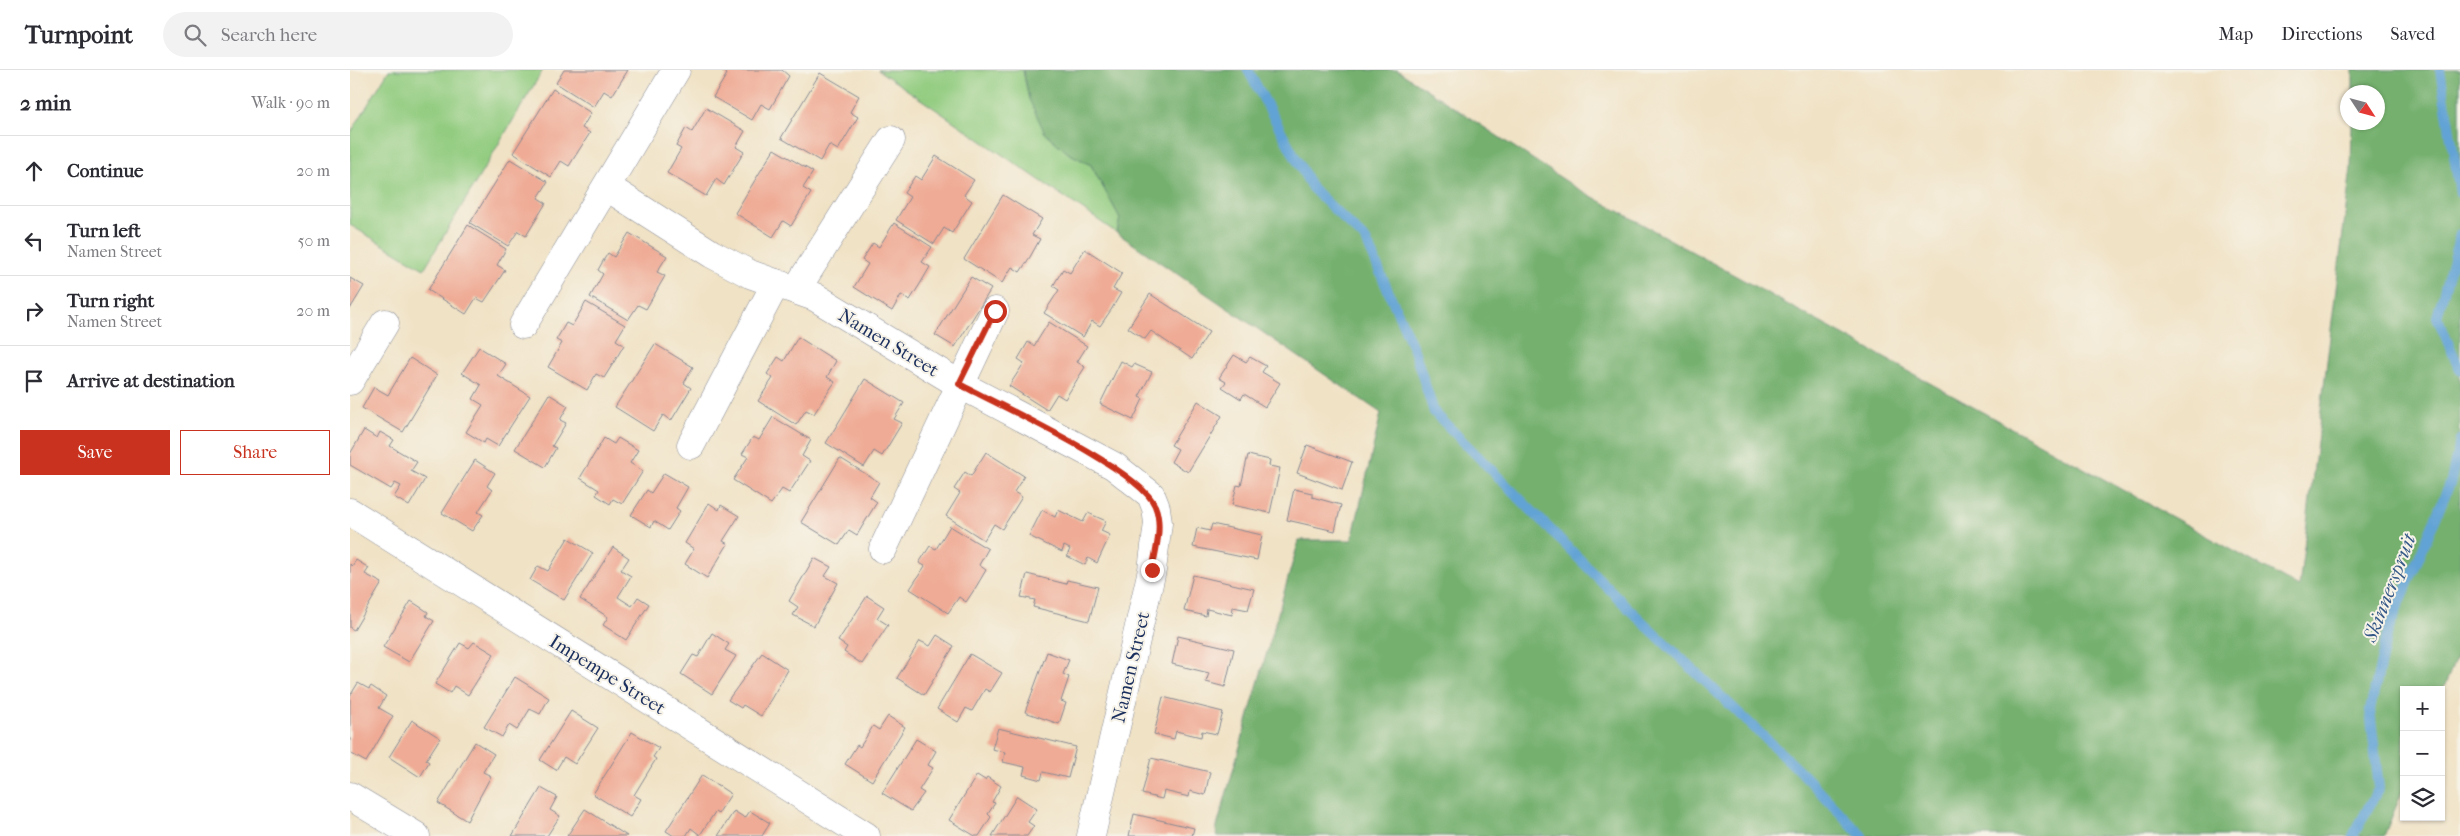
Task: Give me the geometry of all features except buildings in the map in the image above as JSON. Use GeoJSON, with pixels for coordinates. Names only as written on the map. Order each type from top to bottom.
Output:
{"type":"FeatureCollection","features":[{"type":"Feature","properties":{"kind":"street"},"geometry":{"type":"LineString","coordinates":[[523,325],[676,70]]}},
{"type":"Feature","properties":{"kind":"street"},"geometry":{"type":"LineString","coordinates":[[691,446],[786,286],[890,140]]}},
{"type":"Feature","properties":{"kind":"street","name":"Namen Street"},"geometry":{"type":"LineString","coordinates":[[607,187],[712,254],[750,274],[815,297],[959,384],[1114,466],[1151,496],[1156,508],[1158,538],[1091,836]]}},
{"type":"Feature","properties":{"kind":"street"},"geometry":{"type":"LineString","coordinates":[[884,549],[959,384],[995,311]]}},
{"type":"Feature","properties":{"kind":"street"},"geometry":{"type":"LineString","coordinates":[[350,381],[385,323]]}},
{"type":"Feature","properties":{"kind":"street","name":"Impempe Street"},"geometry":{"type":"LineString","coordinates":[[350,512],[829,827],[866,836]]}},
{"type":"Feature","properties":{"kind":"street"},"geometry":{"type":"LineString","coordinates":[[350,796],[416,836]]}},
{"type":"Feature","properties":{"kind":"green space"},"geometry":{"type":"Polygon","coordinates":[[[389,70],[543,70],[424,269],[350,225],[350,134],[389,70]]]}},
{"type":"Feature","properties":{"kind":"green space"},"geometry":{"type":"Polygon","coordinates":[[[878,70],[1023,70],[1029,99],[1068,153],[1091,165],[1120,218],[1117,233],[878,70]]]}},
{"type":"Feature","properties":{"kind":"green space"},"geometry":{"type":"Polygon","coordinates":[[[1023,70],[1397,70],[1575,187],[2299,587],[2351,168],[2352,130],[2385,130],[2385,85],[2353,85],[2353,70],[2460,70],[2460,648],[2445,686],[2400,686],[2400,797],[2384,836],[1217,836],[1216,830],[1299,540],[1352,540],[1381,413],[1117,233],[1120,218],[1091,165],[1068,153],[1045,133],[1029,99],[1023,70]]]}},
{"type":"Feature","properties":{"kind":"waterway"},"geometry":{"type":"LineString","coordinates":[[1248,70],[1312,188],[1366,240],[1414,350],[1434,412],[1630,610],[1803,774],[1862,836]]}},
{"type":"Feature","properties":{"kind":"waterway","name":"Skinnerspruit"},"geometry":{"type":"LineString","coordinates":[[2440,70],[2460,193]]}},
{"type":"Feature","properties":{"kind":"waterway","name":"Skinnerspruit"},"geometry":{"type":"LineString","coordinates":[[2460,234],[2437,317],[2460,370]]}},
{"type":"Feature","properties":{"kind":"waterway","name":"Skinnerspruit"},"geometry":{"type":"LineString","coordinates":[[2353,836],[2379,788],[2370,710],[2388,631],[2451,481],[2460,440]]}},
{"type":"Feature","properties":{"kind":"route"},"geometry":{"type":"LineString","coordinates":[[995,311],[959,384],[1114,466],[1138,483],[1151,496],[1156,508],[1158,538],[1152,570]]}}]}
